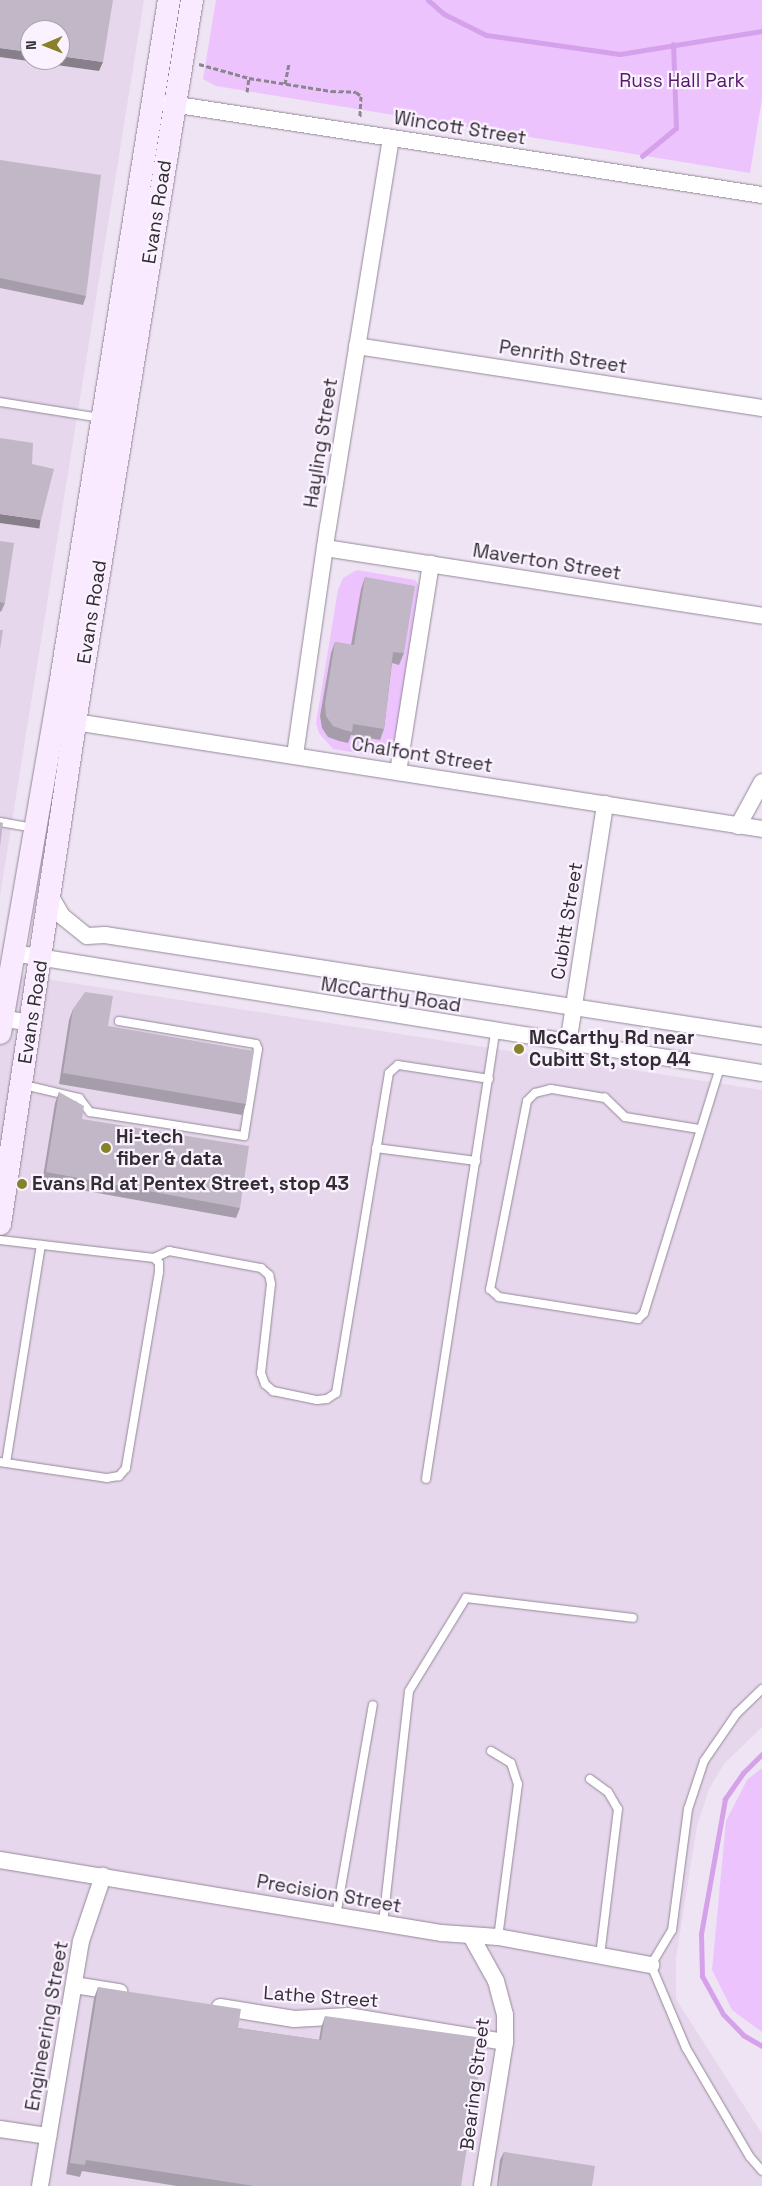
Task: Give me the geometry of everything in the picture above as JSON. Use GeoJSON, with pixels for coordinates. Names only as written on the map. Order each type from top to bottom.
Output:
{"type":"FeatureCollection","features":[{"type":"Feature","properties":{"kind":"main road","name":"Evans Road"},"geometry":{"type":"LineString","coordinates":[[1,1023],[103,419],[168,0]]}},
{"type":"Feature","properties":{"kind":"main road","name":"Evans Road"},"geometry":{"type":"LineString","coordinates":[[0,1224],[42,957],[75,722],[192,0]]}},
{"type":"Feature","properties":{"kind":"street","name":"Wincott Street"},"geometry":{"type":"LineString","coordinates":[[153,101],[762,194]]}},
{"type":"Feature","properties":{"kind":"street","name":"Hayling Street"},"geometry":{"type":"LineString","coordinates":[[295,755],[325,548],[391,138]]}},
{"type":"Feature","properties":{"kind":"street","name":"Penrith Street"},"geometry":{"type":"LineString","coordinates":[[357,346],[762,408]]}},
{"type":"Feature","properties":{"kind":"street","name":"Maverton Street"},"geometry":{"type":"LineString","coordinates":[[325,548],[762,616]]}},
{"type":"Feature","properties":{"kind":"street"},"geometry":{"type":"LineString","coordinates":[[398,772],[431,564]]}},
{"type":"Feature","properties":{"kind":"street","name":"Chalfont Street"},"geometry":{"type":"LineString","coordinates":[[75,722],[762,829]]}},
{"type":"Feature","properties":{"kind":"street"},"geometry":{"type":"LineString","coordinates":[[738,826],[762,782]]}},
{"type":"Feature","properties":{"kind":"street","name":"Cubitt Street"},"geometry":{"type":"LineString","coordinates":[[568,1044],[605,804]]}},
{"type":"Feature","properties":{"kind":"street","name":"McCarthy Road"},"geometry":{"type":"LineString","coordinates":[[51,896],[62,916],[87,936],[105,935],[762,1036]]}},
{"type":"Feature","properties":{"kind":"street","name":"McCarthy Road"},"geometry":{"type":"LineString","coordinates":[[13,952],[568,1044],[762,1073]]}},
{"type":"Feature","properties":{"kind":"street"},"geometry":{"type":"LineString","coordinates":[[1,1023],[31,1023]]}},
{"type":"Feature","properties":{"kind":"street","name":"Precision Street"},"geometry":{"type":"LineString","coordinates":[[0,1860],[336,1916],[470,1936],[498,1937],[651,1965]]}},
{"type":"Feature","properties":{"kind":"street","name":"Engineering Street"},"geometry":{"type":"LineString","coordinates":[[40,2186],[81,1941],[103,1876]]}},
{"type":"Feature","properties":{"kind":"street","name":"Bearing Street"},"geometry":{"type":"LineString","coordinates":[[470,1936],[504,2000],[505,2042],[482,2186]]}},
{"type":"Feature","properties":{"kind":"street"},"geometry":{"type":"LineString","coordinates":[[74,1985],[131,1994]]}},
{"type":"Feature","properties":{"kind":"street","name":"Lathe Street"},"geometry":{"type":"LineString","coordinates":[[208,2005],[294,2019],[348,2016],[505,2042]]}},
{"type":"Feature","properties":{"kind":"street"},"geometry":{"type":"LineString","coordinates":[[0,2129],[48,2136]]}},
{"type":"Feature","properties":{"kind":"lane"},"geometry":{"type":"LineString","coordinates":[[0,402],[103,419]]}},
{"type":"Feature","properties":{"kind":"lane"},"geometry":{"type":"LineString","coordinates":[[0,822],[34,828]]}},
{"type":"Feature","properties":{"kind":"lane"},"geometry":{"type":"LineString","coordinates":[[22,1084],[79,1098],[90,1112],[244,1136],[258,1052],[256,1044],[119,1021]]}},
{"type":"Feature","properties":{"kind":"lane"},"geometry":{"type":"LineString","coordinates":[[426,1479],[495,1032]]}},
{"type":"Feature","properties":{"kind":"lane"},"geometry":{"type":"LineString","coordinates":[[0,1240],[154,1258],[168,1251],[261,1268],[269,1274],[272,1284],[261,1373],[265,1384],[272,1391],[317,1400],[327,1399],[336,1393],[376,1148],[392,1068],[398,1065],[489,1079]]}},
{"type":"Feature","properties":{"kind":"lane"},"geometry":{"type":"LineString","coordinates":[[699,1129],[625,1117],[605,1098],[551,1088],[535,1093],[528,1101],[490,1289],[499,1297],[638,1319],[644,1313],[699,1129],[720,1067]]}},
{"type":"Feature","properties":{"kind":"lane"},"geometry":{"type":"LineString","coordinates":[[376,1148],[476,1162]]}},
{"type":"Feature","properties":{"kind":"lane"},"geometry":{"type":"LineString","coordinates":[[41,1245],[3,1463],[107,1478],[119,1476],[126,1468],[159,1272],[159,1263],[154,1258]]}},
{"type":"Feature","properties":{"kind":"lane"},"geometry":{"type":"LineString","coordinates":[[383,1923],[409,1691],[466,1598],[633,1618]]}},
{"type":"Feature","properties":{"kind":"lane"},"geometry":{"type":"LineString","coordinates":[[762,1689],[737,1713],[704,1761],[688,1809],[672,1930],[651,1965],[686,2048],[750,2157],[762,2171]]}},
{"type":"Feature","properties":{"kind":"lane"},"geometry":{"type":"LineString","coordinates":[[336,1916],[373,1705]]}},
{"type":"Feature","properties":{"kind":"lane"},"geometry":{"type":"LineString","coordinates":[[491,1751],[511,1763],[518,1784],[498,1937]]}},
{"type":"Feature","properties":{"kind":"lane"},"geometry":{"type":"LineString","coordinates":[[590,1779],[608,1792],[618,1809],[600,1956]]}},
{"type":"Feature","properties":{"kind":"path"},"geometry":{"type":"LineString","coordinates":[[183,61],[249,78],[359,94],[361,111],[357,133]]}},
{"type":"Feature","properties":{"kind":"path"},"geometry":{"type":"LineString","coordinates":[[285,84],[289,63]]}},
{"type":"Feature","properties":{"kind":"path"},"geometry":{"type":"LineString","coordinates":[[248,92],[249,78]]}},
{"type":"Feature","properties":{"kind":"shaded area"},"geometry":{"type":"Polygon","coordinates":[[[0,0],[144,0],[0,896],[0,0]]]}},
{"type":"Feature","properties":{"kind":"shaded area"},"geometry":{"type":"Polygon","coordinates":[[[0,972],[762,1090],[762,1727],[724,1764],[709,1789],[697,1826],[676,1958],[676,1999],[762,2134],[762,2186],[0,2186],[0,972]]]}},
{"type":"Feature","properties":{"kind":"green space","name":"Russ Hall Park"},"geometry":{"type":"Polygon","coordinates":[[[216,0],[762,0],[762,98],[750,173],[216,86],[203,79],[216,0]]]}},
{"type":"Feature","properties":{"kind":"green space"},"geometry":{"type":"Polygon","coordinates":[[[357,570],[415,580],[419,586],[393,754],[387,758],[333,749],[319,733],[316,723],[338,590],[343,578],[357,570]]]}},
{"type":"Feature","properties":{"kind":"green space"},"geometry":{"type":"Polygon","coordinates":[[[762,1768],[762,2032],[732,2010],[712,1970],[726,1821],[747,1780],[762,1768]]]}},
{"type":"Feature","properties":{"kind":"building"},"geometry":{"type":"Polygon","coordinates":[[[0,0],[113,0],[103,62],[70,57],[70,20],[20,20],[20,51],[0,48],[0,0]]]}},
{"type":"Feature","properties":{"kind":"building"},"geometry":{"type":"Polygon","coordinates":[[[0,160],[101,175],[86,296],[0,278],[0,160]]]}},
{"type":"Feature","properties":{"kind":"building"},"geometry":{"type":"Polygon","coordinates":[[[0,438],[33,443],[32,464],[54,469],[41,520],[0,514],[0,438]]]}},
{"type":"Feature","properties":{"kind":"building"},"geometry":{"type":"Polygon","coordinates":[[[0,541],[14,543],[5,603],[0,602],[0,541]]]}},
{"type":"Feature","properties":{"kind":"building"},"geometry":{"type":"Polygon","coordinates":[[[365,577],[415,586],[404,653],[393,652],[384,729],[353,724],[352,732],[333,726],[326,716],[325,704],[335,642],[354,645],[365,577]]]}},
{"type":"Feature","properties":{"kind":"building"},"geometry":{"type":"Polygon","coordinates":[[[0,630],[3,630],[0,649],[0,630]]]}},
{"type":"Feature","properties":{"kind":"building"},"geometry":{"type":"Polygon","coordinates":[[[0,822],[3,823],[0,847],[0,822]]]}},
{"type":"Feature","properties":{"kind":"building"},"geometry":{"type":"Polygon","coordinates":[[[85,992],[113,996],[108,1026],[254,1051],[246,1104],[63,1073],[73,1009],[85,992]]]}},
{"type":"Feature","properties":{"kind":"building"},"geometry":{"type":"Polygon","coordinates":[[[59,1092],[84,1106],[82,1119],[249,1146],[240,1208],[46,1172],[59,1092]]]}},
{"type":"Feature","properties":{"kind":"building"},"geometry":{"type":"Polygon","coordinates":[[[98,1987],[241,2009],[238,2028],[321,2040],[325,2016],[484,2038],[461,2186],[254,2186],[86,2160],[85,2165],[70,2163],[98,1987]]]}},
{"type":"Feature","properties":{"kind":"building"},"geometry":{"type":"Polygon","coordinates":[[[504,2152],[595,2166],[592,2186],[498,2186],[504,2152]]]}},
{"type":"Feature","properties":{"kind":"waterway"},"geometry":{"type":"LineString","coordinates":[[428,0],[444,14],[486,35],[620,54],[762,31]]}},
{"type":"Feature","properties":{"kind":"waterway"},"geometry":{"type":"LineString","coordinates":[[642,156],[676,128],[673,44]]}},
{"type":"Feature","properties":{"kind":"waterway"},"geometry":{"type":"LineString","coordinates":[[762,1754],[743,1773],[725,1799],[701,1934],[702,1976],[723,2014],[743,2035],[762,2046]]}},
{"type":"Feature","properties":{"kind":"place","name":"McCarthy Rd near Cubitt St, stop 44"},"geometry":{"type":"Point","coordinates":[519,1049]}},
{"type":"Feature","properties":{"kind":"place","name":"Hi-tech fiber & data"},"geometry":{"type":"Point","coordinates":[106,1148]}},
{"type":"Feature","properties":{"kind":"place","name":"Evans Rd at Pentex Street, stop 43"},"geometry":{"type":"Point","coordinates":[22,1184]}}]}
